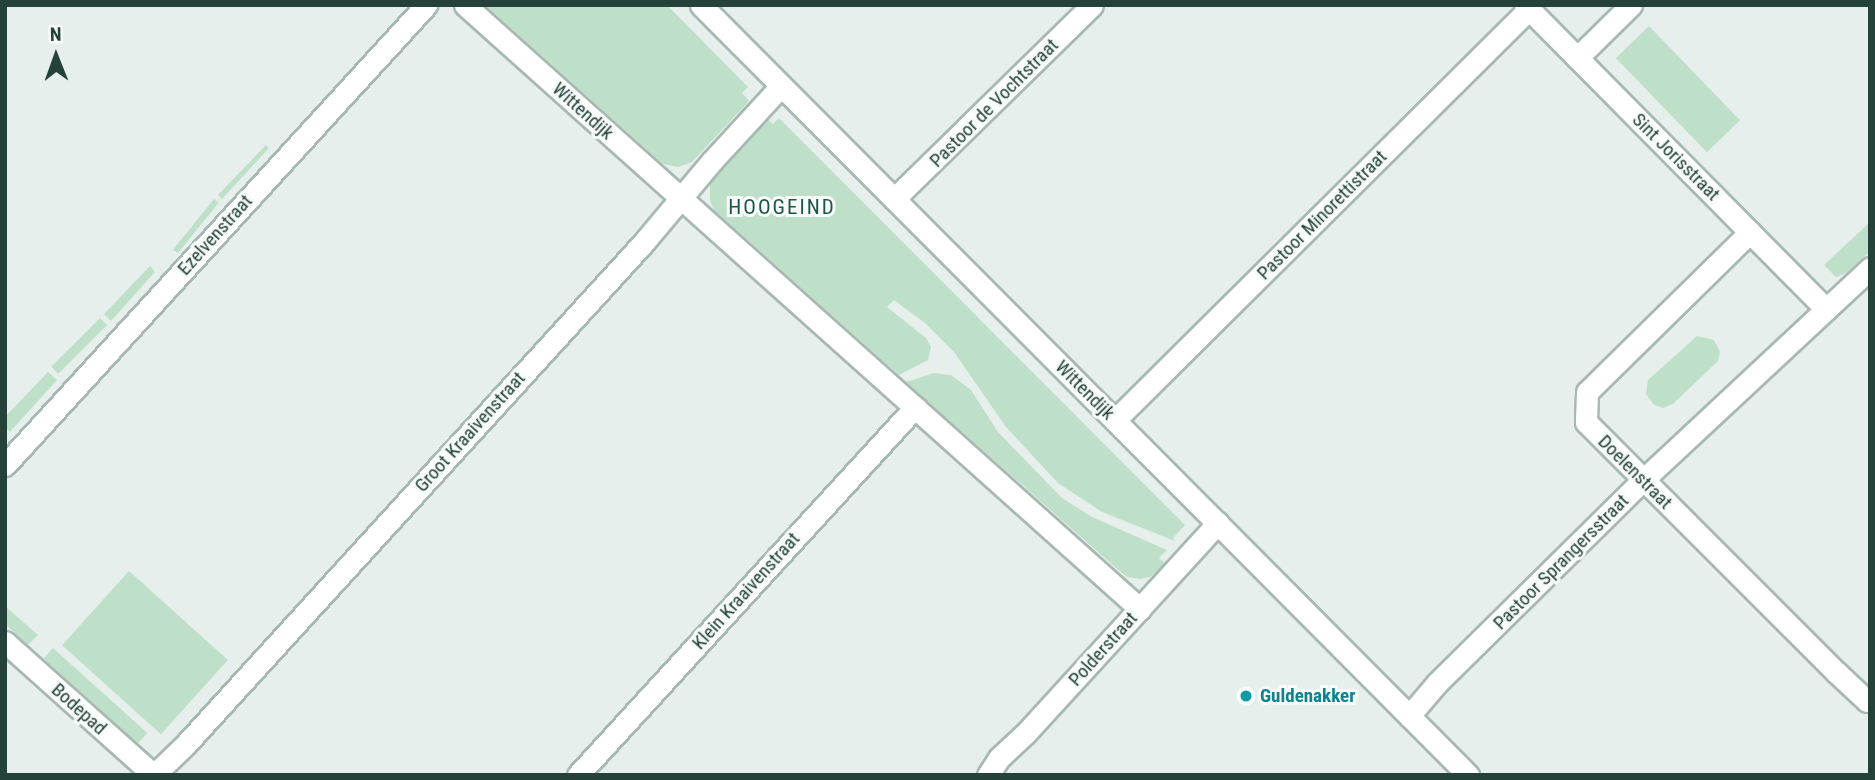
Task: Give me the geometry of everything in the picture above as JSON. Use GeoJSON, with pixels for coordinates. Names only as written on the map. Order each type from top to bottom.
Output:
{"type":"FeatureCollection","features":[{"type":"Feature","properties":{"kind":"street","name":"Ezelvenstraat"},"geometry":{"type":"LineString","coordinates":[[5,465],[426,5]]}},
{"type":"Feature","properties":{"kind":"street","name":"Wittendijk"},"geometry":{"type":"LineString","coordinates":[[465,5],[1140,608]]}},
{"type":"Feature","properties":{"kind":"street","name":"Wittendijk"},"geometry":{"type":"LineString","coordinates":[[701,5],[1468,775]]}},
{"type":"Feature","properties":{"kind":"street","name":"Pastoor de Vochtstraat"},"geometry":{"type":"LineString","coordinates":[[894,199],[1092,5]]}},
{"type":"Feature","properties":{"kind":"street"},"geometry":{"type":"LineString","coordinates":[[1577,58],[1631,5]]}},
{"type":"Feature","properties":{"kind":"street","name":"Sint Jorisstraat"},"geometry":{"type":"LineString","coordinates":[[1527,7],[1826,309]]}},
{"type":"Feature","properties":{"kind":"street","name":"Pastoor Minorettistraat"},"geometry":{"type":"LineString","coordinates":[[1115,420],[1527,7]]}},
{"type":"Feature","properties":{"kind":"street","name":"Groot Kraaivenstraat"},"geometry":{"type":"LineString","coordinates":[[154,775],[186,744],[644,242],[781,86]]}},
{"type":"Feature","properties":{"kind":"street","name":"Doelenstraat"},"geometry":{"type":"LineString","coordinates":[[1750,232],[1587,392],[1586,422],[1836,672],[1867,701],[1870,698]]}},
{"type":"Feature","properties":{"kind":"street","name":"Pastoor Sprangersstraat"},"geometry":{"type":"LineString","coordinates":[[1409,716],[1437,683],[1643,480],[1870,268]]}},
{"type":"Feature","properties":{"kind":"street","name":"Klein Kraaivenstraat"},"geometry":{"type":"LineString","coordinates":[[578,775],[915,407]]}},
{"type":"Feature","properties":{"kind":"street","name":"Polderstraat"},"geometry":{"type":"LineString","coordinates":[[988,775],[999,758],[1026,734],[1218,523]]}},
{"type":"Feature","properties":{"kind":"street","name":"Bodepad"},"geometry":{"type":"LineString","coordinates":[[5,642],[154,775]]}},
{"type":"Feature","properties":{"kind":"green space"},"geometry":{"type":"Polygon","coordinates":[[[485,5],[667,5],[748,87],[742,93],[749,101],[692,162],[678,167],[663,164],[485,5]]]}},
{"type":"Feature","properties":{"kind":"green space"},"geometry":{"type":"Polygon","coordinates":[[[1649,26],[1740,120],[1707,152],[1616,58],[1649,26]]]}},
{"type":"Feature","properties":{"kind":"green space"},"geometry":{"type":"Polygon","coordinates":[[[766,118],[773,124],[779,118],[1185,525],[1173,538],[1175,541],[1102,512],[1058,483],[1006,427],[954,352],[925,323],[894,300],[887,307],[926,338],[931,347],[928,360],[899,375],[714,210],[710,201],[710,183],[766,118]]]}},
{"type":"Feature","properties":{"kind":"green space"},"geometry":{"type":"Polygon","coordinates":[[[266,145],[269,148],[222,199],[218,195],[266,145]]]}},
{"type":"Feature","properties":{"kind":"green space"},"geometry":{"type":"Polygon","coordinates":[[[214,199],[219,203],[178,253],[173,250],[214,199]]]}},
{"type":"Feature","properties":{"kind":"green space"},"geometry":{"type":"Polygon","coordinates":[[[1870,222],[1870,251],[1846,273],[1836,277],[1824,265],[1870,222]]]}},
{"type":"Feature","properties":{"kind":"green space"},"geometry":{"type":"Polygon","coordinates":[[[150,266],[155,272],[111,321],[104,314],[150,266]]]}},
{"type":"Feature","properties":{"kind":"green space"},"geometry":{"type":"Polygon","coordinates":[[[100,318],[107,325],[58,374],[51,367],[100,318]]]}},
{"type":"Feature","properties":{"kind":"green space"},"geometry":{"type":"Polygon","coordinates":[[[1697,336],[1714,340],[1720,352],[1718,361],[1673,404],[1663,408],[1654,405],[1646,394],[1648,380],[1697,336]]]}},
{"type":"Feature","properties":{"kind":"green space"},"geometry":{"type":"Polygon","coordinates":[[[48,372],[57,380],[10,432],[5,427],[5,417],[48,372]]]}},
{"type":"Feature","properties":{"kind":"green space"},"geometry":{"type":"Polygon","coordinates":[[[934,373],[951,375],[971,390],[998,432],[1062,498],[1092,517],[1167,550],[1159,558],[1165,563],[1150,577],[1127,577],[906,382],[934,373]]]}},
{"type":"Feature","properties":{"kind":"green space"},"geometry":{"type":"Polygon","coordinates":[[[129,571],[228,660],[161,734],[62,645],[129,571]]]}},
{"type":"Feature","properties":{"kind":"green space"},"geometry":{"type":"Polygon","coordinates":[[[5,606],[38,635],[28,645],[5,624],[5,606]]]}},
{"type":"Feature","properties":{"kind":"green space"},"geometry":{"type":"Polygon","coordinates":[[[53,648],[147,733],[138,743],[44,658],[53,648]]]}},
{"type":"Feature","properties":{"kind":"place","name":"Guldenakker"},"geometry":{"type":"Point","coordinates":[1246,696]}},
{"type":"Feature","properties":{"kind":"district","name":"HOOGEIND"},"geometry":{"type":"Point","coordinates":[782,207]}}]}
